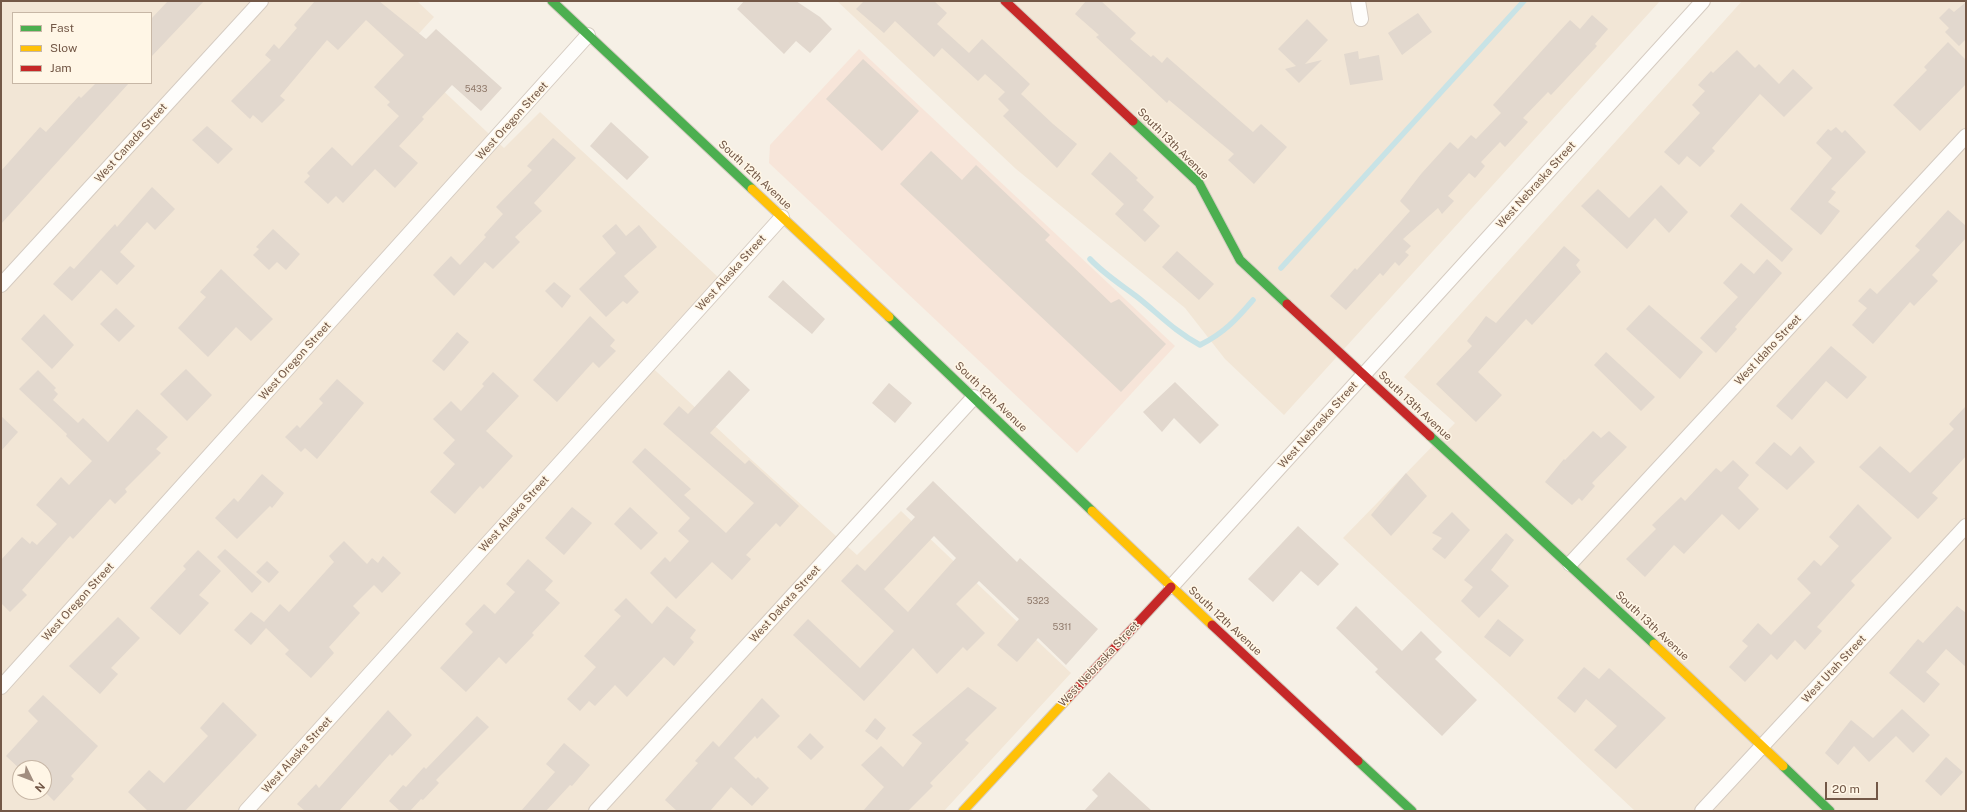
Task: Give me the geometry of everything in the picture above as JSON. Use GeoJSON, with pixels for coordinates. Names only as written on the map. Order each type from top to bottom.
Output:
{"type":"FeatureCollection","features":[{"type":"Feature","properties":{"kind":"street","name":"West Canada Street"},"geometry":{"type":"LineString","coordinates":[[1,285],[261,1]]}},
{"type":"Feature","properties":{"kind":"street","name":"South 12th Avenue"},"geometry":{"type":"LineString","coordinates":[[552,1],[974,397],[1171,587],[1412,811]]}},
{"type":"Feature","properties":{"kind":"street","name":"South 13th Avenue"},"geometry":{"type":"LineString","coordinates":[[1005,1],[1199,183],[1240,260],[1363,375],[1570,564],[1830,811]]}},
{"type":"Feature","properties":{"kind":"street"},"geometry":{"type":"LineString","coordinates":[[1358,1],[1361,19]]}},
{"type":"Feature","properties":{"kind":"street","name":"West Nebraska Street"},"geometry":{"type":"LineString","coordinates":[[963,811],[1171,587],[1703,1]]}},
{"type":"Feature","properties":{"kind":"street","name":"West Oregon Street"},"geometry":{"type":"LineString","coordinates":[[1,687],[588,35]]}},
{"type":"Feature","properties":{"kind":"street","name":"West Idaho Street"},"geometry":{"type":"LineString","coordinates":[[1570,564],[1966,136]]}},
{"type":"Feature","properties":{"kind":"street","name":"West Alaska Street"},"geometry":{"type":"LineString","coordinates":[[246,811],[782,217]]}},
{"type":"Feature","properties":{"kind":"street","name":"West Dakota Street"},"geometry":{"type":"LineString","coordinates":[[596,811],[974,397]]}},
{"type":"Feature","properties":{"kind":"street","name":"West Utah Street"},"geometry":{"type":"LineString","coordinates":[[1702,811],[1966,526]]}},
{"type":"Feature","properties":{"kind":"shaded area"},"geometry":{"type":"Polygon","coordinates":[[[1,1],[417,1],[434,17],[402,52],[504,148],[540,112],[718,277],[643,359],[857,555],[901,511],[1071,673],[944,811],[1,811],[1,1]]]}},
{"type":"Feature","properties":{"kind":"shaded area"},"geometry":{"type":"Polygon","coordinates":[[[837,1],[1660,1],[1284,415],[1225,359],[1185,308],[1016,169],[837,1]]]}},
{"type":"Feature","properties":{"kind":"shaded area"},"geometry":{"type":"Polygon","coordinates":[[[1742,1],[1966,1],[1966,811],[1635,811],[1343,538],[1455,423],[1404,377],[1742,1]]]}},
{"type":"Feature","properties":{"kind":"shaded area"},"geometry":{"type":"Polygon","coordinates":[[[859,49],[1175,346],[1077,453],[769,163],[770,145],[859,49]]]}},
{"type":"Feature","properties":{"kind":"building"},"geometry":{"type":"Polygon","coordinates":[[[168,1],[204,1],[152,56],[152,18],[168,1]]]}},
{"type":"Feature","properties":{"kind":"building"},"geometry":{"type":"Polygon","coordinates":[[[315,1],[379,1],[426,39],[436,29],[502,88],[481,111],[452,85],[422,117],[424,119],[399,146],[418,163],[395,188],[375,169],[343,203],[336,196],[328,204],[304,182],[310,176],[307,173],[332,147],[352,166],[399,116],[387,105],[390,102],[374,87],[404,55],[366,20],[338,50],[327,40],[280,96],[285,100],[262,123],[253,115],[250,119],[231,101],[271,60],[265,55],[274,44],[279,49],[297,28],[294,25],[315,1]]]}},
{"type":"Feature","properties":{"kind":"building"},"geometry":{"type":"Polygon","coordinates":[[[744,1],[796,1],[820,17],[832,29],[810,53],[796,41],[784,54],[737,9],[744,1]]]}},
{"type":"Feature","properties":{"kind":"building"},"geometry":{"type":"Polygon","coordinates":[[[864,1],[934,1],[947,13],[937,24],[969,53],[982,39],[1030,84],[1021,94],[1077,144],[1057,168],[1003,116],[1009,110],[998,99],[1005,92],[985,74],[978,81],[942,48],[934,57],[895,21],[884,33],[856,9],[864,1]]]}},
{"type":"Feature","properties":{"kind":"building"},"geometry":{"type":"Polygon","coordinates":[[[1086,1],[1101,1],[1136,33],[1130,39],[1151,57],[1153,55],[1162,63],[1167,57],[1253,132],[1261,124],[1287,147],[1254,184],[1228,160],[1234,154],[1169,100],[1167,103],[1096,37],[1099,35],[1075,14],[1086,1]]]}},
{"type":"Feature","properties":{"kind":"building"},"geometry":{"type":"Polygon","coordinates":[[[1966,2],[1966,39],[1959,46],[1945,32],[1949,28],[1939,18],[1949,8],[1954,12],[1966,2]]]}},
{"type":"Feature","properties":{"kind":"building"},"geometry":{"type":"Polygon","coordinates":[[[1418,13],[1432,32],[1402,55],[1388,33],[1418,13]]]}},
{"type":"Feature","properties":{"kind":"building"},"geometry":{"type":"Polygon","coordinates":[[[1592,15],[1608,29],[1595,44],[1597,46],[1551,95],[1548,92],[1523,118],[1528,122],[1505,147],[1500,142],[1481,162],[1485,166],[1475,178],[1469,173],[1448,196],[1454,201],[1442,214],[1438,208],[1403,239],[1411,246],[1405,252],[1409,255],[1399,266],[1395,262],[1383,276],[1380,273],[1346,310],[1330,296],[1355,268],[1357,270],[1410,211],[1400,201],[1421,174],[1450,142],[1458,149],[1471,135],[1476,139],[1501,113],[1493,105],[1570,20],[1580,29],[1592,15]]]}},
{"type":"Feature","properties":{"kind":"building"},"geometry":{"type":"Polygon","coordinates":[[[1307,19],[1328,40],[1305,64],[1322,60],[1299,83],[1285,69],[1296,66],[1278,49],[1307,19]]]}},
{"type":"Feature","properties":{"kind":"building"},"geometry":{"type":"Polygon","coordinates":[[[1948,42],[1966,60],[1966,84],[1920,131],[1893,105],[1927,70],[1924,67],[1948,42]]]}},
{"type":"Feature","properties":{"kind":"building"},"geometry":{"type":"Polygon","coordinates":[[[1737,50],[1755,68],[1759,64],[1779,84],[1793,69],[1813,88],[1784,117],[1760,94],[1712,148],[1715,151],[1700,167],[1687,156],[1679,165],[1664,152],[1700,113],[1692,105],[1705,91],[1698,85],[1711,71],[1713,73],[1737,50]]]}},
{"type":"Feature","properties":{"kind":"building"},"geometry":{"type":"Polygon","coordinates":[[[1358,51],[1359,59],[1379,55],[1383,80],[1350,85],[1344,54],[1358,51]]]}},
{"type":"Feature","properties":{"kind":"building"},"geometry":{"type":"Polygon","coordinates":[[[863,59],[919,111],[882,151],[826,99],[863,59]]]}},
{"type":"Feature","properties":{"kind":"building"},"geometry":{"type":"Polygon","coordinates":[[[95,84],[128,84],[1,224],[1,171],[40,127],[46,132],[79,96],[81,98],[95,84]]]}},
{"type":"Feature","properties":{"kind":"building"},"geometry":{"type":"Polygon","coordinates":[[[611,122],[649,157],[627,180],[590,146],[611,122]]]}},
{"type":"Feature","properties":{"kind":"building"},"geometry":{"type":"Polygon","coordinates":[[[207,126],[233,149],[218,164],[192,140],[207,126]]]}},
{"type":"Feature","properties":{"kind":"building"},"geometry":{"type":"Polygon","coordinates":[[[1836,127],[1842,133],[1845,130],[1866,152],[1831,189],[1836,192],[1828,202],[1840,211],[1821,235],[1790,209],[1832,158],[1816,143],[1828,129],[1831,131],[1836,127]]]}},
{"type":"Feature","properties":{"kind":"building"},"geometry":{"type":"Polygon","coordinates":[[[553,138],[576,158],[534,203],[542,211],[515,237],[520,242],[493,269],[485,262],[454,296],[433,275],[451,256],[460,265],[486,237],[484,235],[503,214],[496,207],[532,170],[527,166],[553,138]]]}},
{"type":"Feature","properties":{"kind":"building"},"geometry":{"type":"Polygon","coordinates":[[[931,151],[962,180],[976,165],[1050,235],[1045,240],[1111,303],[1119,299],[1166,344],[1121,392],[900,184],[931,151]]]}},
{"type":"Feature","properties":{"kind":"building"},"geometry":{"type":"Polygon","coordinates":[[[1110,152],[1138,178],[1136,180],[1154,197],[1143,210],[1160,226],[1145,242],[1115,214],[1124,204],[1091,174],[1110,152]]]}},
{"type":"Feature","properties":{"kind":"building"},"geometry":{"type":"Polygon","coordinates":[[[1661,185],[1688,212],[1669,233],[1655,218],[1627,249],[1581,206],[1598,189],[1629,218],[1661,185]]]}},
{"type":"Feature","properties":{"kind":"building"},"geometry":{"type":"Polygon","coordinates":[[[152,187],[175,209],[155,230],[147,222],[120,252],[135,266],[117,285],[101,270],[72,301],[53,284],[70,266],[74,269],[115,224],[117,227],[152,187]]]}},
{"type":"Feature","properties":{"kind":"building"},"geometry":{"type":"Polygon","coordinates":[[[1741,203],[1793,249],[1782,262],[1730,216],[1741,203]]]}},
{"type":"Feature","properties":{"kind":"building"},"geometry":{"type":"Polygon","coordinates":[[[1948,210],[1966,226],[1966,238],[1932,275],[1938,281],[1914,306],[1910,302],[1873,344],[1852,325],[1867,308],[1858,301],[1870,288],[1877,294],[1920,250],[1915,246],[1948,210]]]}},
{"type":"Feature","properties":{"kind":"building"},"geometry":{"type":"Polygon","coordinates":[[[616,224],[626,236],[639,225],[657,247],[624,276],[639,292],[627,304],[623,301],[606,317],[579,289],[616,253],[602,236],[616,224]]]}},
{"type":"Feature","properties":{"kind":"building"},"geometry":{"type":"Polygon","coordinates":[[[273,229],[300,254],[286,270],[277,262],[269,270],[253,255],[259,249],[256,247],[273,229]]]}},
{"type":"Feature","properties":{"kind":"building"},"geometry":{"type":"Polygon","coordinates":[[[1564,246],[1580,260],[1576,265],[1581,272],[1532,325],[1526,319],[1478,372],[1502,395],[1476,422],[1436,384],[1472,346],[1467,341],[1486,316],[1496,323],[1564,246]]]}},
{"type":"Feature","properties":{"kind":"building"},"geometry":{"type":"Polygon","coordinates":[[[1177,251],[1214,284],[1199,300],[1162,267],[1177,251]]]}},
{"type":"Feature","properties":{"kind":"building"},"geometry":{"type":"Polygon","coordinates":[[[1767,259],[1782,273],[1735,327],[1737,329],[1716,353],[1700,338],[1738,297],[1723,283],[1741,263],[1754,274],[1767,259]]]}},
{"type":"Feature","properties":{"kind":"building"},"geometry":{"type":"Polygon","coordinates":[[[221,269],[273,319],[251,341],[236,327],[208,357],[178,328],[206,297],[200,292],[221,269]]]}},
{"type":"Feature","properties":{"kind":"building"},"geometry":{"type":"Polygon","coordinates":[[[783,280],[825,319],[812,334],[768,297],[783,280]]]}},
{"type":"Feature","properties":{"kind":"building"},"geometry":{"type":"Polygon","coordinates":[[[554,282],[571,296],[562,308],[545,291],[554,282]]]}},
{"type":"Feature","properties":{"kind":"building"},"geometry":{"type":"Polygon","coordinates":[[[1649,305],[1703,352],[1680,379],[1626,329],[1649,305]]]}},
{"type":"Feature","properties":{"kind":"building"},"geometry":{"type":"Polygon","coordinates":[[[116,308],[135,326],[119,342],[100,324],[116,308]]]}},
{"type":"Feature","properties":{"kind":"building"},"geometry":{"type":"Polygon","coordinates":[[[44,314],[74,345],[52,369],[21,339],[44,314]]]}},
{"type":"Feature","properties":{"kind":"building"},"geometry":{"type":"Polygon","coordinates":[[[590,316],[615,340],[610,346],[616,351],[599,368],[593,362],[557,402],[533,380],[590,316]]]}},
{"type":"Feature","properties":{"kind":"building"},"geometry":{"type":"Polygon","coordinates":[[[457,332],[469,342],[444,371],[432,361],[457,332]]]}},
{"type":"Feature","properties":{"kind":"building"},"geometry":{"type":"Polygon","coordinates":[[[1831,346],[1867,377],[1847,399],[1826,381],[1792,420],[1776,406],[1831,346]]]}},
{"type":"Feature","properties":{"kind":"building"},"geometry":{"type":"Polygon","coordinates":[[[1606,352],[1655,397],[1641,411],[1594,365],[1606,352]]]}},
{"type":"Feature","properties":{"kind":"building"},"geometry":{"type":"Polygon","coordinates":[[[186,369],[212,395],[187,421],[160,394],[186,369]]]}},
{"type":"Feature","properties":{"kind":"building"},"geometry":{"type":"Polygon","coordinates":[[[38,370],[56,388],[54,390],[58,394],[53,400],[78,423],[83,418],[108,442],[137,409],[168,437],[156,449],[161,453],[125,489],[127,492],[115,504],[110,499],[73,539],[70,536],[22,590],[27,595],[10,612],[1,603],[1,560],[22,537],[30,544],[32,541],[37,545],[57,524],[36,505],[61,477],[69,485],[92,461],[66,436],[67,434],[19,389],[38,370]]]}},
{"type":"Feature","properties":{"kind":"building"},"geometry":{"type":"Polygon","coordinates":[[[729,370],[750,390],[710,433],[745,464],[749,460],[799,506],[780,527],[776,523],[746,555],[751,559],[732,580],[712,562],[676,599],[650,573],[665,557],[670,562],[689,541],[678,531],[690,518],[632,462],[645,448],[691,489],[684,495],[726,533],[754,503],[663,424],[679,406],[688,414],[729,370]]]}},
{"type":"Feature","properties":{"kind":"building"},"geometry":{"type":"Polygon","coordinates":[[[493,372],[519,396],[486,431],[513,456],[483,489],[480,486],[455,514],[430,492],[455,464],[443,453],[455,440],[433,419],[451,401],[461,411],[484,386],[482,384],[493,372]]]}},
{"type":"Feature","properties":{"kind":"building"},"geometry":{"type":"Polygon","coordinates":[[[337,379],[364,403],[317,459],[305,448],[301,452],[285,437],[297,425],[300,428],[323,403],[319,399],[337,379]]]}},
{"type":"Feature","properties":{"kind":"building"},"geometry":{"type":"Polygon","coordinates":[[[1175,382],[1219,425],[1200,444],[1174,418],[1162,432],[1143,412],[1175,382]]]}},
{"type":"Feature","properties":{"kind":"building"},"geometry":{"type":"Polygon","coordinates":[[[889,383],[912,403],[895,423],[872,403],[889,383]]]}},
{"type":"Feature","properties":{"kind":"building"},"geometry":{"type":"Polygon","coordinates":[[[1966,406],[1966,456],[1932,493],[1938,498],[1918,519],[1859,467],[1880,446],[1910,473],[1954,429],[1949,424],[1966,406]]]}},
{"type":"Feature","properties":{"kind":"building"},"geometry":{"type":"Polygon","coordinates":[[[1,416],[18,432],[1,451],[1,416]]]}},
{"type":"Feature","properties":{"kind":"building"},"geometry":{"type":"Polygon","coordinates":[[[1593,431],[1601,438],[1609,431],[1627,447],[1592,483],[1595,486],[1582,501],[1579,498],[1572,505],[1545,482],[1564,459],[1565,460],[1593,431]]]}},
{"type":"Feature","properties":{"kind":"building"},"geometry":{"type":"Polygon","coordinates":[[[1774,442],[1791,456],[1800,446],[1815,462],[1787,490],[1755,463],[1774,442]]]}},
{"type":"Feature","properties":{"kind":"building"},"geometry":{"type":"Polygon","coordinates":[[[1733,460],[1749,475],[1738,488],[1759,509],[1739,530],[1722,514],[1684,554],[1674,545],[1645,577],[1626,559],[1656,529],[1652,525],[1681,497],[1685,501],[1716,468],[1721,472],[1733,460]]]}},
{"type":"Feature","properties":{"kind":"building"},"geometry":{"type":"Polygon","coordinates":[[[1406,473],[1427,496],[1391,536],[1371,515],[1406,473]]]}},
{"type":"Feature","properties":{"kind":"building"},"geometry":{"type":"Polygon","coordinates":[[[262,474],[284,493],[272,508],[270,506],[237,539],[215,518],[234,498],[238,502],[262,474]]]}},
{"type":"Feature","properties":{"kind":"building"},"geometry":{"type":"Polygon","coordinates":[[[933,481],[1017,562],[1020,558],[1098,629],[1066,665],[1038,638],[1017,662],[997,645],[1019,619],[979,581],[956,604],[985,633],[967,651],[963,647],[937,674],[913,648],[864,701],[793,635],[808,619],[860,668],[894,631],[841,581],[857,564],[865,571],[915,517],[906,509],[933,481]],[[934,536],[884,589],[908,612],[956,558],[934,536]]]}},
{"type":"Feature","properties":{"kind":"building"},"geometry":{"type":"Polygon","coordinates":[[[1858,504],[1892,538],[1851,581],[1855,585],[1817,627],[1822,631],[1805,650],[1795,640],[1777,660],[1771,654],[1745,682],[1729,667],[1748,646],[1742,641],[1758,623],[1771,635],[1811,593],[1797,579],[1814,560],[1821,566],[1839,546],[1829,537],[1858,504]]]}},
{"type":"Feature","properties":{"kind":"building"},"geometry":{"type":"Polygon","coordinates":[[[572,507],[592,523],[564,555],[545,538],[572,507]]]}},
{"type":"Feature","properties":{"kind":"building"},"geometry":{"type":"Polygon","coordinates":[[[630,507],[658,533],[641,550],[614,524],[630,507]]]}},
{"type":"Feature","properties":{"kind":"building"},"geometry":{"type":"Polygon","coordinates":[[[1452,512],[1470,530],[1445,559],[1432,549],[1442,538],[1432,533],[1452,512]]]}},
{"type":"Feature","properties":{"kind":"building"},"geometry":{"type":"Polygon","coordinates":[[[1298,526],[1339,564],[1318,586],[1301,571],[1273,602],[1248,579],[1298,526]]]}},
{"type":"Feature","properties":{"kind":"building"},"geometry":{"type":"Polygon","coordinates":[[[1506,533],[1514,540],[1491,570],[1509,586],[1479,618],[1461,601],[1473,587],[1464,580],[1506,533]]]}},
{"type":"Feature","properties":{"kind":"building"},"geometry":{"type":"Polygon","coordinates":[[[344,541],[367,564],[372,558],[378,563],[383,556],[401,573],[382,593],[374,585],[353,606],[360,613],[329,647],[334,653],[311,678],[285,654],[289,650],[266,628],[251,645],[234,630],[251,612],[264,622],[280,604],[289,612],[334,562],[329,556],[344,541]]]}},
{"type":"Feature","properties":{"kind":"building"},"geometry":{"type":"Polygon","coordinates":[[[225,549],[262,582],[252,593],[217,557],[225,549]]]}},
{"type":"Feature","properties":{"kind":"building"},"geometry":{"type":"Polygon","coordinates":[[[198,550],[221,571],[199,595],[209,603],[180,635],[150,608],[186,569],[183,566],[198,550]]]}},
{"type":"Feature","properties":{"kind":"building"},"geometry":{"type":"Polygon","coordinates":[[[528,559],[553,581],[545,590],[560,603],[532,633],[534,635],[506,664],[499,657],[466,692],[440,668],[473,632],[465,624],[484,604],[495,614],[515,592],[506,584],[528,559]]]}},
{"type":"Feature","properties":{"kind":"building"},"geometry":{"type":"Polygon","coordinates":[[[267,561],[279,572],[269,583],[256,572],[267,561]]]}},
{"type":"Feature","properties":{"kind":"building"},"geometry":{"type":"Polygon","coordinates":[[[626,598],[652,624],[667,606],[696,630],[690,638],[694,642],[674,666],[664,657],[627,697],[615,685],[595,706],[589,701],[580,711],[567,699],[596,667],[584,656],[621,616],[614,610],[626,598]]]}},
{"type":"Feature","properties":{"kind":"building"},"geometry":{"type":"Polygon","coordinates":[[[1356,606],[1402,651],[1421,631],[1442,652],[1435,659],[1477,700],[1442,736],[1375,672],[1378,669],[1336,628],[1356,606]]]}},
{"type":"Feature","properties":{"kind":"building"},"geometry":{"type":"Polygon","coordinates":[[[1957,606],[1966,613],[1966,667],[1946,649],[1926,672],[1940,684],[1924,703],[1889,673],[1918,639],[1923,643],[1957,606]]]}},
{"type":"Feature","properties":{"kind":"building"},"geometry":{"type":"Polygon","coordinates":[[[118,617],[140,638],[111,668],[118,674],[100,694],[69,666],[118,617]]]}},
{"type":"Feature","properties":{"kind":"building"},"geometry":{"type":"Polygon","coordinates":[[[1498,619],[1524,640],[1510,657],[1484,637],[1498,619]]]}},
{"type":"Feature","properties":{"kind":"building"},"geometry":{"type":"Polygon","coordinates":[[[1584,667],[1599,679],[1609,668],[1666,718],[1616,769],[1594,750],[1617,726],[1586,699],[1575,713],[1557,698],[1584,667]]]}},
{"type":"Feature","properties":{"kind":"building"},"geometry":{"type":"Polygon","coordinates":[[[968,687],[997,708],[965,740],[969,743],[930,783],[933,786],[908,811],[863,811],[884,787],[861,765],[881,746],[903,767],[922,743],[912,735],[968,687]]]}},
{"type":"Feature","properties":{"kind":"building"},"geometry":{"type":"Polygon","coordinates":[[[43,695],[98,746],[71,776],[74,779],[54,801],[52,799],[52,760],[12,760],[12,762],[6,756],[38,721],[28,711],[43,695]]]}},
{"type":"Feature","properties":{"kind":"building"},"geometry":{"type":"Polygon","coordinates":[[[762,698],[780,716],[757,739],[755,736],[734,758],[756,779],[758,777],[769,788],[752,806],[731,787],[710,811],[677,811],[665,800],[698,763],[695,761],[713,741],[719,747],[762,698]]]}},
{"type":"Feature","properties":{"kind":"building"},"geometry":{"type":"Polygon","coordinates":[[[223,702],[257,735],[185,811],[148,811],[128,792],[149,770],[164,783],[208,736],[200,728],[223,702]]]}},
{"type":"Feature","properties":{"kind":"building"},"geometry":{"type":"Polygon","coordinates":[[[1902,709],[1930,735],[1913,753],[1896,736],[1869,762],[1854,746],[1838,765],[1825,753],[1851,720],[1873,738],[1902,709]]]}},
{"type":"Feature","properties":{"kind":"building"},"geometry":{"type":"Polygon","coordinates":[[[388,710],[412,735],[392,756],[390,754],[339,811],[305,811],[297,804],[316,784],[319,788],[388,710]]]}},
{"type":"Feature","properties":{"kind":"building"},"geometry":{"type":"Polygon","coordinates":[[[477,716],[489,727],[436,780],[439,783],[423,800],[421,799],[410,811],[400,811],[389,801],[403,785],[406,787],[424,767],[426,769],[477,716]]]}},
{"type":"Feature","properties":{"kind":"building"},"geometry":{"type":"Polygon","coordinates":[[[875,718],[886,728],[877,740],[865,731],[875,718]]]}},
{"type":"Feature","properties":{"kind":"building"},"geometry":{"type":"Polygon","coordinates":[[[810,733],[824,747],[811,760],[797,747],[810,733]]]}},
{"type":"Feature","properties":{"kind":"building"},"geometry":{"type":"Polygon","coordinates":[[[564,743],[590,765],[572,786],[570,785],[546,811],[521,811],[555,772],[546,764],[564,743]]]}},
{"type":"Feature","properties":{"kind":"building"},"geometry":{"type":"Polygon","coordinates":[[[1946,757],[1963,772],[1941,796],[1925,781],[1946,757]]]}},
{"type":"Feature","properties":{"kind":"building"},"geometry":{"type":"Polygon","coordinates":[[[1109,772],[1152,811],[1084,811],[1098,796],[1092,790],[1109,772]]]}},
{"type":"Feature","properties":{"kind":"waterway"},"geometry":{"type":"LineString","coordinates":[[1281,268],[1524,1]]}},
{"type":"Feature","properties":{"kind":"waterway"},"geometry":{"type":"LineString","coordinates":[[1090,259],[1106,274],[1136,296],[1174,328],[1200,345],[1216,336],[1229,326],[1253,300]]}},
{"type":"Feature","properties":{"kind":"traffic: fast"},"geometry":{"type":"LineString","coordinates":[[552,1],[752,189]]}},
{"type":"Feature","properties":{"kind":"traffic: fast"},"geometry":{"type":"LineString","coordinates":[[1133,121],[1199,183],[1240,260],[1287,304]]}},
{"type":"Feature","properties":{"kind":"traffic: fast"},"geometry":{"type":"LineString","coordinates":[[889,317],[1092,511]]}},
{"type":"Feature","properties":{"kind":"traffic: fast"},"geometry":{"type":"LineString","coordinates":[[1430,436],[1654,644]]}},
{"type":"Feature","properties":{"kind":"traffic: fast"},"geometry":{"type":"LineString","coordinates":[[1358,761],[1412,811]]}},
{"type":"Feature","properties":{"kind":"traffic: fast"},"geometry":{"type":"LineString","coordinates":[[1783,766],[1830,811]]}},
{"type":"Feature","properties":{"kind":"traffic: slow"},"geometry":{"type":"LineString","coordinates":[[752,189],[889,317]]}},
{"type":"Feature","properties":{"kind":"traffic: slow"},"geometry":{"type":"LineString","coordinates":[[1092,511],[1212,625]]}},
{"type":"Feature","properties":{"kind":"traffic: slow"},"geometry":{"type":"LineString","coordinates":[[1654,644],[1783,766]]}},
{"type":"Feature","properties":{"kind":"traffic: slow"},"geometry":{"type":"LineString","coordinates":[[963,811],[1068,698]]}},
{"type":"Feature","properties":{"kind":"traffic: jam"},"geometry":{"type":"LineString","coordinates":[[1005,1],[1133,121]]}},
{"type":"Feature","properties":{"kind":"traffic: jam"},"geometry":{"type":"LineString","coordinates":[[1287,304],[1430,436]]}},
{"type":"Feature","properties":{"kind":"traffic: jam"},"geometry":{"type":"LineString","coordinates":[[1068,698],[1171,587]]}},
{"type":"Feature","properties":{"kind":"traffic: jam"},"geometry":{"type":"LineString","coordinates":[[1212,625],[1358,761]]}}]}
